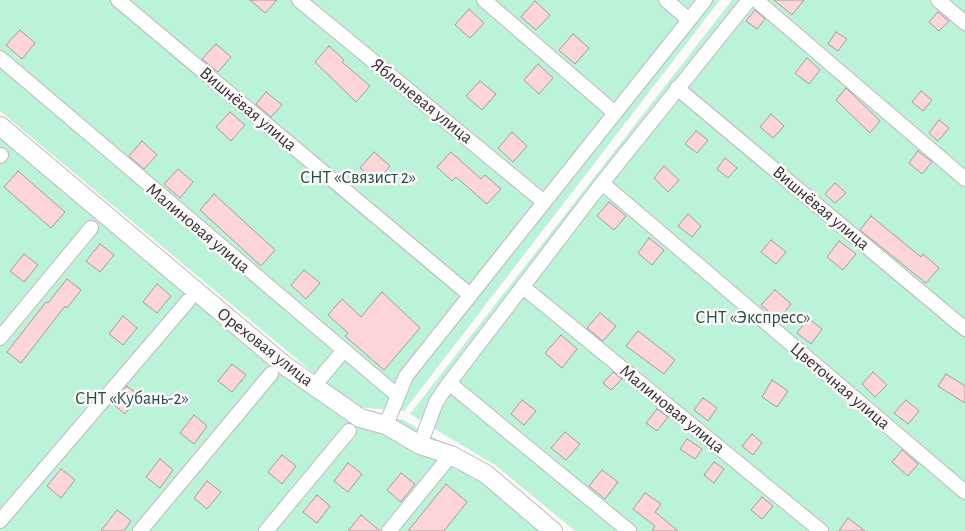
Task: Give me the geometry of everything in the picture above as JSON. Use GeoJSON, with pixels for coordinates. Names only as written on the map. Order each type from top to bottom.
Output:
{"type":"FeatureCollection","features":[{"type":"Feature","properties":{"kind":"street","name":"Вишнёвая улица"},"geometry":{"type":"LineString","coordinates":[[118,0],[470,295]]}},
{"type":"Feature","properties":{"kind":"street","name":"Яблоневая улица"},"geometry":{"type":"LineString","coordinates":[[299,0],[544,202]]}},
{"type":"Feature","properties":{"kind":"street"},"geometry":{"type":"LineString","coordinates":[[484,0],[615,113]]}},
{"type":"Feature","properties":{"kind":"street"},"geometry":{"type":"LineString","coordinates":[[666,0],[689,20]]}},
{"type":"Feature","properties":{"kind":"street"},"geometry":{"type":"LineString","coordinates":[[386,426],[406,376],[705,0]]}},
{"type":"Feature","properties":{"kind":"street"},"geometry":{"type":"LineString","coordinates":[[420,445],[436,402],[449,383],[602,183],[749,0]]}},
{"type":"Feature","properties":{"kind":"street"},"geometry":{"type":"LineString","coordinates":[[756,0],[965,179]]}},
{"type":"Feature","properties":{"kind":"street"},"geometry":{"type":"LineString","coordinates":[[938,0],[965,22]]}},
{"type":"Feature","properties":{"kind":"street","name":"Малиновая улица"},"geometry":{"type":"LineString","coordinates":[[0,58],[398,396]]}},
{"type":"Feature","properties":{"kind":"street","name":"Вишнёвая улица"},"geometry":{"type":"LineString","coordinates":[[677,88],[965,329]]}},
{"type":"Feature","properties":{"kind":"street","name":"Ореховая улица"},"geometry":{"type":"LineString","coordinates":[[0,126],[284,365],[360,418],[386,426],[420,445],[451,455],[486,474],[553,531]]}},
{"type":"Feature","properties":{"kind":"street","name":"Цветочная улица"},"geometry":{"type":"LineString","coordinates":[[602,183],[965,492]]}},
{"type":"Feature","properties":{"kind":"street"},"geometry":{"type":"LineString","coordinates":[[0,338],[91,228]]}},
{"type":"Feature","properties":{"kind":"street","name":"Малиновая улица"},"geometry":{"type":"LineString","coordinates":[[523,287],[821,531]]}},
{"type":"Feature","properties":{"kind":"street"},"geometry":{"type":"LineString","coordinates":[[0,520],[188,301]]}},
{"type":"Feature","properties":{"kind":"street"},"geometry":{"type":"LineString","coordinates":[[314,386],[343,351]]}},
{"type":"Feature","properties":{"kind":"street"},"geometry":{"type":"LineString","coordinates":[[140,531],[271,374]]}},
{"type":"Feature","properties":{"kind":"street"},"geometry":{"type":"LineString","coordinates":[[449,383],[629,531]]}},
{"type":"Feature","properties":{"kind":"street"},"geometry":{"type":"LineString","coordinates":[[266,531],[349,431]]}},
{"type":"Feature","properties":{"kind":"street"},"geometry":{"type":"LineString","coordinates":[[389,531],[451,455]]}},
{"type":"Feature","properties":{"kind":"green space","name":"СНТ «Связист 2»"},"geometry":{"type":"Polygon","coordinates":[[[0,0],[720,0],[404,411],[354,407],[0,111],[0,0]]]}},
{"type":"Feature","properties":{"kind":"green space","name":"СНТ «Экспресс»"},"geometry":{"type":"Polygon","coordinates":[[[732,0],[965,0],[965,531],[575,531],[495,465],[410,414],[732,0]]]}},
{"type":"Feature","properties":{"kind":"green space","name":"СНТ «Кубань-2»"},"geometry":{"type":"Polygon","coordinates":[[[0,118],[358,417],[402,419],[465,456],[510,486],[564,531],[0,531],[0,118]]]}},
{"type":"Feature","properties":{"kind":"building"},"geometry":{"type":"Polygon","coordinates":[[[250,0],[277,0],[265,13],[250,0]]]}},
{"type":"Feature","properties":{"kind":"building"},"geometry":{"type":"Polygon","coordinates":[[[774,0],[804,0],[792,15],[774,0]]]}},
{"type":"Feature","properties":{"kind":"building"},"geometry":{"type":"Polygon","coordinates":[[[535,1],[550,15],[536,30],[521,17],[535,1]]]}},
{"type":"Feature","properties":{"kind":"building"},"geometry":{"type":"Polygon","coordinates":[[[469,9],[484,23],[470,38],[455,25],[469,9]]]}},
{"type":"Feature","properties":{"kind":"building"},"geometry":{"type":"Polygon","coordinates":[[[755,10],[765,19],[757,29],[746,21],[755,10]]]}},
{"type":"Feature","properties":{"kind":"building"},"geometry":{"type":"Polygon","coordinates":[[[938,12],[949,21],[939,31],[929,22],[938,12]]]}},
{"type":"Feature","properties":{"kind":"building"},"geometry":{"type":"Polygon","coordinates":[[[20,30],[35,43],[22,59],[6,45],[20,30]]]}},
{"type":"Feature","properties":{"kind":"building"},"geometry":{"type":"Polygon","coordinates":[[[836,32],[847,39],[838,51],[828,44],[836,32]]]}},
{"type":"Feature","properties":{"kind":"building"},"geometry":{"type":"Polygon","coordinates":[[[573,34],[589,48],[575,64],[559,50],[573,34]]]}},
{"type":"Feature","properties":{"kind":"building"},"geometry":{"type":"Polygon","coordinates":[[[216,44],[231,57],[218,72],[202,59],[216,44]]]}},
{"type":"Feature","properties":{"kind":"building"},"geometry":{"type":"Polygon","coordinates":[[[329,46],[344,60],[342,62],[370,86],[356,102],[315,62],[329,46]]]}},
{"type":"Feature","properties":{"kind":"building"},"geometry":{"type":"Polygon","coordinates":[[[807,58],[820,70],[809,84],[795,73],[807,58]]]}},
{"type":"Feature","properties":{"kind":"building"},"geometry":{"type":"Polygon","coordinates":[[[538,64],[553,78],[539,94],[524,80],[538,64]]]}},
{"type":"Feature","properties":{"kind":"building"},"geometry":{"type":"Polygon","coordinates":[[[480,81],[496,94],[482,110],[466,96],[480,81]]]}},
{"type":"Feature","properties":{"kind":"building"},"geometry":{"type":"Polygon","coordinates":[[[846,88],[880,121],[870,133],[836,100],[846,88]]]}},
{"type":"Feature","properties":{"kind":"building"},"geometry":{"type":"Polygon","coordinates":[[[921,91],[932,100],[923,111],[912,102],[921,91]]]}},
{"type":"Feature","properties":{"kind":"building"},"geometry":{"type":"Polygon","coordinates":[[[266,92],[282,105],[271,117],[256,104],[266,92]]]}},
{"type":"Feature","properties":{"kind":"building"},"geometry":{"type":"Polygon","coordinates":[[[230,112],[245,125],[231,141],[216,127],[230,112]]]}},
{"type":"Feature","properties":{"kind":"building"},"geometry":{"type":"Polygon","coordinates":[[[771,114],[784,126],[773,138],[760,127],[771,114]]]}},
{"type":"Feature","properties":{"kind":"building"},"geometry":{"type":"Polygon","coordinates":[[[939,120],[949,128],[938,141],[929,133],[939,120]]]}},
{"type":"Feature","properties":{"kind":"building"},"geometry":{"type":"Polygon","coordinates":[[[696,131],[708,140],[697,153],[685,144],[696,131]]]}},
{"type":"Feature","properties":{"kind":"building"},"geometry":{"type":"Polygon","coordinates":[[[512,132],[527,146],[513,162],[498,148],[512,132]]]}},
{"type":"Feature","properties":{"kind":"building"},"geometry":{"type":"Polygon","coordinates":[[[142,141],[157,155],[144,169],[129,156],[142,141]]]}},
{"type":"Feature","properties":{"kind":"building"},"geometry":{"type":"Polygon","coordinates":[[[918,151],[932,162],[922,174],[909,163],[918,151]]]}},
{"type":"Feature","properties":{"kind":"building"},"geometry":{"type":"Polygon","coordinates":[[[374,152],[390,166],[376,182],[360,168],[374,152]]]}},
{"type":"Feature","properties":{"kind":"building"},"geometry":{"type":"Polygon","coordinates":[[[451,152],[481,179],[485,175],[501,189],[487,204],[456,177],[452,181],[437,167],[451,152]]]}},
{"type":"Feature","properties":{"kind":"building"},"geometry":{"type":"Polygon","coordinates":[[[725,158],[737,168],[728,178],[717,169],[725,158]]]}},
{"type":"Feature","properties":{"kind":"building"},"geometry":{"type":"Polygon","coordinates":[[[664,166],[679,180],[668,192],[654,178],[664,166]]]}},
{"type":"Feature","properties":{"kind":"building"},"geometry":{"type":"Polygon","coordinates":[[[178,169],[193,182],[180,198],[164,184],[178,169]]]}},
{"type":"Feature","properties":{"kind":"building"},"geometry":{"type":"Polygon","coordinates":[[[18,171],[65,212],[51,228],[4,187],[18,171]]]}},
{"type":"Feature","properties":{"kind":"building"},"geometry":{"type":"Polygon","coordinates":[[[835,183],[846,193],[835,203],[825,194],[835,183]]]}},
{"type":"Feature","properties":{"kind":"building"},"geometry":{"type":"Polygon","coordinates":[[[214,194],[275,250],[261,266],[200,210],[214,194]]]}},
{"type":"Feature","properties":{"kind":"building"},"geometry":{"type":"Polygon","coordinates":[[[609,202],[626,216],[614,230],[597,216],[609,202]]]}},
{"type":"Feature","properties":{"kind":"building"},"geometry":{"type":"Polygon","coordinates":[[[688,214],[701,226],[692,237],[678,226],[688,214]]]}},
{"type":"Feature","properties":{"kind":"building"},"geometry":{"type":"Polygon","coordinates":[[[871,216],[921,257],[923,254],[939,268],[926,283],[860,230],[871,216]]]}},
{"type":"Feature","properties":{"kind":"building"},"geometry":{"type":"Polygon","coordinates":[[[649,238],[664,250],[652,265],[638,253],[649,238]]]}},
{"type":"Feature","properties":{"kind":"building"},"geometry":{"type":"Polygon","coordinates":[[[771,240],[786,252],[776,264],[761,252],[771,240]]]}},
{"type":"Feature","properties":{"kind":"building"},"geometry":{"type":"Polygon","coordinates":[[[839,241],[856,254],[843,270],[827,257],[839,241]]]}},
{"type":"Feature","properties":{"kind":"building"},"geometry":{"type":"Polygon","coordinates":[[[100,244],[114,255],[100,272],[86,261],[100,244]]]}},
{"type":"Feature","properties":{"kind":"building"},"geometry":{"type":"Polygon","coordinates":[[[24,254],[38,265],[24,282],[10,271],[24,254]]]}},
{"type":"Feature","properties":{"kind":"building"},"geometry":{"type":"Polygon","coordinates":[[[304,270],[320,283],[306,299],[291,285],[304,270]]]}},
{"type":"Feature","properties":{"kind":"building"},"geometry":{"type":"Polygon","coordinates":[[[67,279],[81,290],[67,308],[65,306],[21,363],[7,352],[46,302],[48,303],[67,279]]]}},
{"type":"Feature","properties":{"kind":"building"},"geometry":{"type":"Polygon","coordinates":[[[157,284],[171,296],[157,313],[143,302],[157,284]]]}},
{"type":"Feature","properties":{"kind":"building"},"geometry":{"type":"Polygon","coordinates":[[[775,290],[791,304],[778,320],[761,305],[775,290]]]}},
{"type":"Feature","properties":{"kind":"building"},"geometry":{"type":"Polygon","coordinates":[[[382,292],[420,328],[384,370],[345,336],[348,333],[328,315],[342,299],[361,317],[382,292]]]}},
{"type":"Feature","properties":{"kind":"building"},"geometry":{"type":"Polygon","coordinates":[[[600,313],[616,326],[603,341],[587,328],[600,313]]]}},
{"type":"Feature","properties":{"kind":"building"},"geometry":{"type":"Polygon","coordinates":[[[123,316],[137,328],[123,345],[109,334],[123,316]]]}},
{"type":"Feature","properties":{"kind":"building"},"geometry":{"type":"Polygon","coordinates":[[[808,318],[822,329],[811,344],[797,333],[808,318]]]}},
{"type":"Feature","properties":{"kind":"building"},"geometry":{"type":"Polygon","coordinates":[[[638,331],[675,360],[664,374],[626,346],[638,331]]]}},
{"type":"Feature","properties":{"kind":"building"},"geometry":{"type":"Polygon","coordinates":[[[561,335],[577,349],[562,368],[545,353],[561,335]]]}},
{"type":"Feature","properties":{"kind":"building"},"geometry":{"type":"Polygon","coordinates":[[[232,364],[246,375],[232,392],[218,381],[232,364]]]}},
{"type":"Feature","properties":{"kind":"building"},"geometry":{"type":"Polygon","coordinates":[[[613,372],[622,379],[611,390],[603,383],[613,372]]]}},
{"type":"Feature","properties":{"kind":"building"},"geometry":{"type":"Polygon","coordinates":[[[873,372],[887,385],[875,397],[862,384],[873,372]]]}},
{"type":"Feature","properties":{"kind":"building"},"geometry":{"type":"Polygon","coordinates":[[[946,374],[965,386],[965,403],[938,386],[946,374]]]}},
{"type":"Feature","properties":{"kind":"building"},"geometry":{"type":"Polygon","coordinates":[[[772,380],[788,391],[777,407],[762,397],[772,380]]]}},
{"type":"Feature","properties":{"kind":"building"},"geometry":{"type":"Polygon","coordinates":[[[127,386],[139,396],[125,414],[112,403],[127,386]]]}},
{"type":"Feature","properties":{"kind":"building"},"geometry":{"type":"Polygon","coordinates":[[[703,398],[717,408],[708,421],[694,410],[703,398]]]}},
{"type":"Feature","properties":{"kind":"building"},"geometry":{"type":"Polygon","coordinates":[[[522,400],[536,411],[524,425],[511,414],[522,400]]]}},
{"type":"Feature","properties":{"kind":"building"},"geometry":{"type":"Polygon","coordinates":[[[906,400],[919,411],[908,424],[894,413],[906,400]]]}},
{"type":"Feature","properties":{"kind":"building"},"geometry":{"type":"Polygon","coordinates":[[[657,409],[668,417],[657,431],[646,423],[657,409]]]}},
{"type":"Feature","properties":{"kind":"building"},"geometry":{"type":"Polygon","coordinates":[[[194,415],[207,426],[194,444],[180,433],[194,415]]]}},
{"type":"Feature","properties":{"kind":"building"},"geometry":{"type":"Polygon","coordinates":[[[565,432],[580,444],[566,460],[551,448],[565,432]]]}},
{"type":"Feature","properties":{"kind":"building"},"geometry":{"type":"Polygon","coordinates":[[[752,434],[762,443],[753,455],[742,446],[752,434]]]}},
{"type":"Feature","properties":{"kind":"building"},"geometry":{"type":"Polygon","coordinates":[[[687,439],[702,449],[695,459],[680,449],[687,439]]]}},
{"type":"Feature","properties":{"kind":"building"},"geometry":{"type":"Polygon","coordinates":[[[902,450],[918,464],[908,476],[892,462],[902,450]]]}},
{"type":"Feature","properties":{"kind":"building"},"geometry":{"type":"Polygon","coordinates":[[[282,455],[296,466],[282,484],[268,472],[282,455]]]}},
{"type":"Feature","properties":{"kind":"building"},"geometry":{"type":"Polygon","coordinates":[[[160,459],[173,470],[160,488],[146,477],[160,459]]]}},
{"type":"Feature","properties":{"kind":"building"},"geometry":{"type":"Polygon","coordinates":[[[714,462],[724,469],[714,483],[704,475],[714,462]]]}},
{"type":"Feature","properties":{"kind":"building"},"geometry":{"type":"Polygon","coordinates":[[[348,463],[362,474],[348,492],[334,481],[348,463]]]}},
{"type":"Feature","properties":{"kind":"building"},"geometry":{"type":"Polygon","coordinates":[[[61,469],[75,480],[61,498],[47,486],[61,469]]]}},
{"type":"Feature","properties":{"kind":"building"},"geometry":{"type":"Polygon","coordinates":[[[602,470],[618,482],[605,499],[589,486],[602,470]]]}},
{"type":"Feature","properties":{"kind":"building"},"geometry":{"type":"Polygon","coordinates":[[[401,473],[415,484],[401,502],[387,490],[401,473]]]}},
{"type":"Feature","properties":{"kind":"building"},"geometry":{"type":"Polygon","coordinates":[[[207,481],[221,492],[207,509],[194,498],[207,481]]]}},
{"type":"Feature","properties":{"kind":"building"},"geometry":{"type":"Polygon","coordinates":[[[446,484],[467,502],[444,531],[408,531],[446,484]]]}},
{"type":"Feature","properties":{"kind":"building"},"geometry":{"type":"Polygon","coordinates":[[[645,493],[661,504],[655,512],[678,531],[652,531],[655,526],[633,509],[645,493]]]}},
{"type":"Feature","properties":{"kind":"building"},"geometry":{"type":"Polygon","coordinates":[[[317,495],[330,506],[317,523],[303,512],[317,495]]]}},
{"type":"Feature","properties":{"kind":"building"},"geometry":{"type":"Polygon","coordinates":[[[762,497],[773,506],[762,519],[751,510],[762,497]]]}},
{"type":"Feature","properties":{"kind":"building"},"geometry":{"type":"Polygon","coordinates":[[[117,510],[131,521],[124,531],[101,531],[117,510]]]}},
{"type":"Feature","properties":{"kind":"building"},"geometry":{"type":"Polygon","coordinates":[[[361,515],[380,531],[348,531],[361,515]]]}},
{"type":"Feature","properties":{"kind":"building"},"geometry":{"type":"Polygon","coordinates":[[[848,518],[865,531],[839,531],[848,518]]]}}]}
